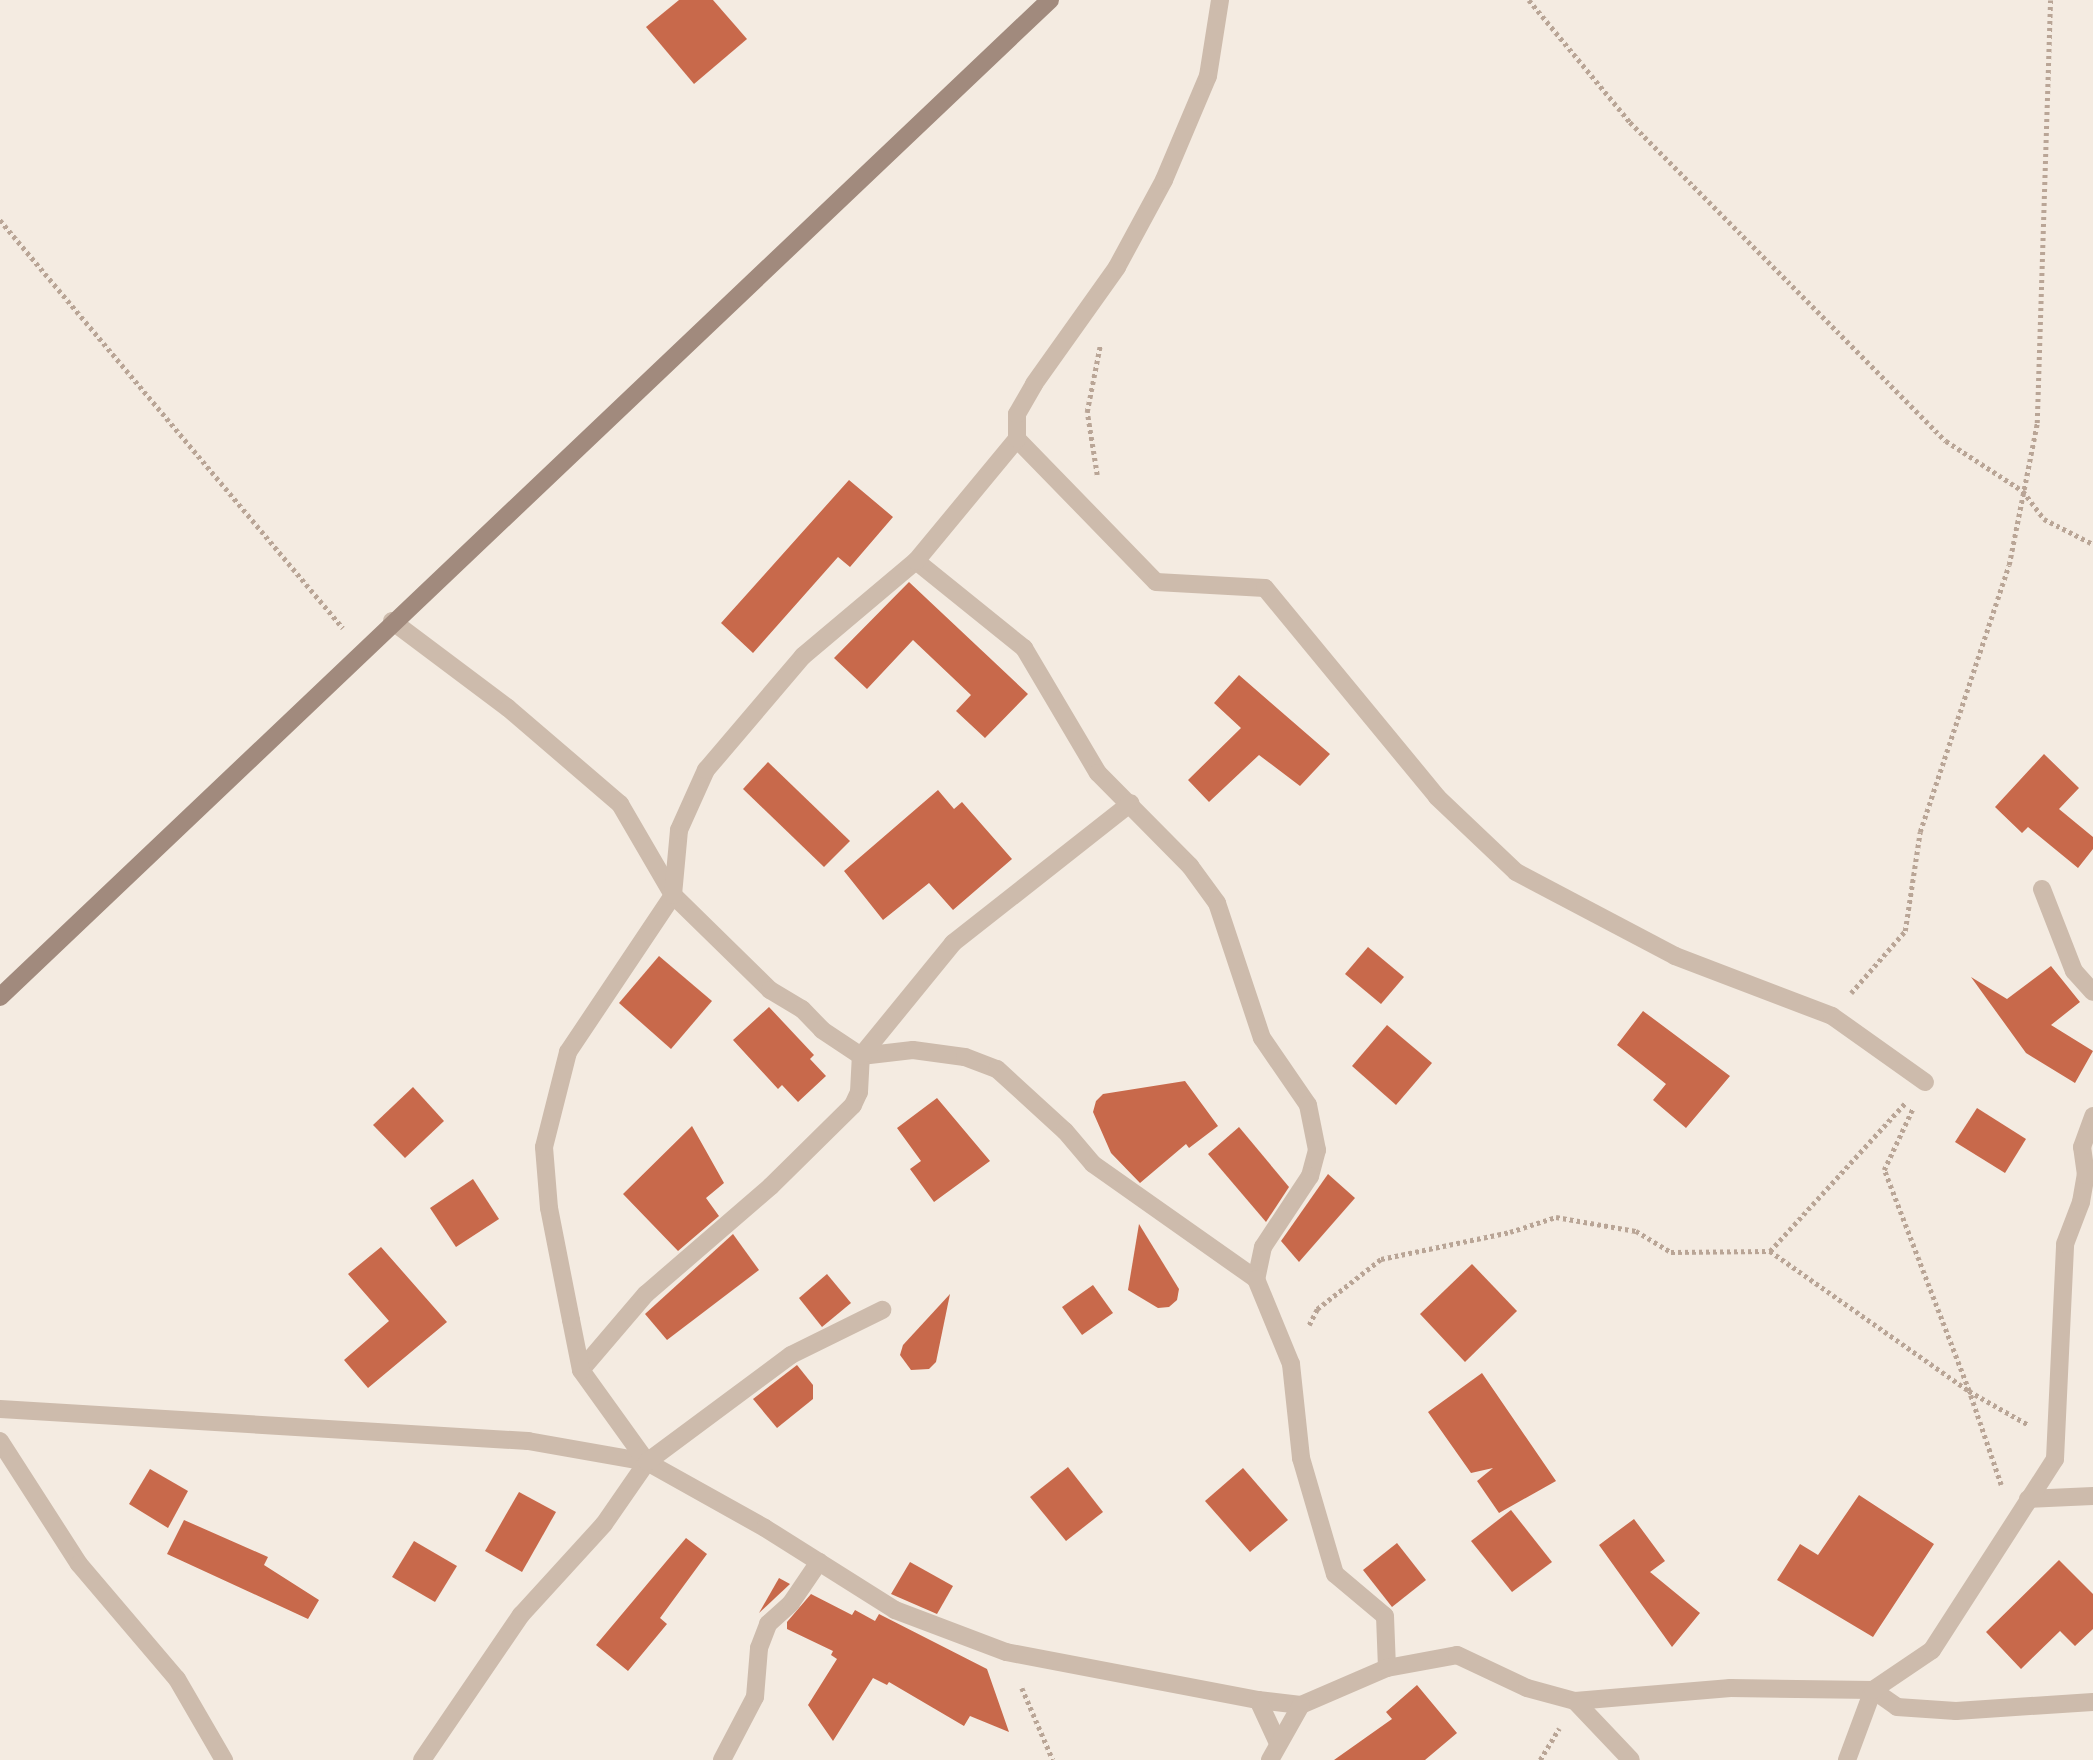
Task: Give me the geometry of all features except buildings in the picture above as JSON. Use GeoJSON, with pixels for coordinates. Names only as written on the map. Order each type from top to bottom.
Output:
{"type":"FeatureCollection","features":[{"type":"Feature","properties":{"kind":"main road"},"geometry":{"type":"LineString","coordinates":[[0,997],[392,621],[1050,0]]}},
{"type":"Feature","properties":{"kind":"street"},"geometry":{"type":"LineString","coordinates":[[647,1462],[581,1370],[550,1208],[544,1147],[568,1052],[673,895],[679,830],[706,770],[803,656],[916,561],[1017,439],[1017,414],[1034,384],[1117,267],[1164,180],[1208,76],[1220,0]]}},
{"type":"Feature","properties":{"kind":"street"},"geometry":{"type":"LineString","coordinates":[[1017,439],[1156,582],[1265,588],[1437,797],[1516,872],[1675,956],[1832,1016],[1925,1082]]}},
{"type":"Feature","properties":{"kind":"street"},"geometry":{"type":"LineString","coordinates":[[916,561],[1024,648],[1098,774],[1132,803],[1190,866],[1217,903],[1262,1038],[1308,1105],[1317,1150],[1314,1166],[1263,1247],[1256,1279]]}},
{"type":"Feature","properties":{"kind":"street"},"geometry":{"type":"LineString","coordinates":[[392,621],[508,708],[620,804],[673,895],[770,990],[802,1009],[822,1030],[861,1056],[913,1050],[965,1057],[997,1069],[1065,1130],[1093,1164],[1256,1279],[1291,1364],[1301,1458],[1335,1574],[1385,1616],[1387,1668]]}},
{"type":"Feature","properties":{"kind":"street"},"geometry":{"type":"LineString","coordinates":[[581,1370],[646,1294],[771,1186],[853,1105],[859,1092],[861,1056],[953,943],[1132,803]]}},
{"type":"Feature","properties":{"kind":"street"},"geometry":{"type":"LineString","coordinates":[[2042,889],[2074,971],[2093,992]]}},
{"type":"Feature","properties":{"kind":"street"},"geometry":{"type":"LineString","coordinates":[[1847,1760],[1873,1690],[1932,1650],[2055,1459],[2064,1244],[2081,1202],[2086,1175],[2082,1147],[2093,1116]]}},
{"type":"Feature","properties":{"kind":"street"},"geometry":{"type":"LineString","coordinates":[[422,1760],[521,1615],[604,1524],[647,1462],[791,1355],[882,1310]]}},
{"type":"Feature","properties":{"kind":"street"},"geometry":{"type":"LineString","coordinates":[[0,1409],[528,1441],[647,1462],[819,1562],[895,1610],[1006,1652],[1258,1700],[1301,1705],[1387,1668],[1457,1655],[1527,1688],[1575,1701],[1730,1688],[1873,1690],[1897,1707],[1956,1711],[2093,1702]]}},
{"type":"Feature","properties":{"kind":"street"},"geometry":{"type":"LineString","coordinates":[[0,1441],[79,1564],[177,1679],[224,1760]]}},
{"type":"Feature","properties":{"kind":"street"},"geometry":{"type":"LineString","coordinates":[[2028,1499],[2093,1496]]}},
{"type":"Feature","properties":{"kind":"street"},"geometry":{"type":"LineString","coordinates":[[722,1760],[755,1697],[759,1648],[768,1624],[791,1603],[819,1562]]}},
{"type":"Feature","properties":{"kind":"street"},"geometry":{"type":"LineString","coordinates":[[1258,1700],[1278,1742]]}},
{"type":"Feature","properties":{"kind":"street"},"geometry":{"type":"LineString","coordinates":[[1575,1701],[1631,1760]]}},
{"type":"Feature","properties":{"kind":"street"},"geometry":{"type":"LineString","coordinates":[[1270,1760],[1301,1705]]}},
{"type":"Feature","properties":{"kind":"path"},"geometry":{"type":"LineString","coordinates":[[1530,0],[1630,122],[1946,441],[2023,491],[2044,519],[2093,544]]}},
{"type":"Feature","properties":{"kind":"path"},"geometry":{"type":"LineString","coordinates":[[1832,1016],[1905,931],[1920,832],[2009,565],[2037,423],[2050,0]]}},
{"type":"Feature","properties":{"kind":"path"},"geometry":{"type":"LineString","coordinates":[[0,220],[362,650]]}},
{"type":"Feature","properties":{"kind":"path"},"geometry":{"type":"LineString","coordinates":[[1098,480],[1087,412],[1103,333]]}},
{"type":"Feature","properties":{"kind":"path"},"geometry":{"type":"LineString","coordinates":[[1770,1251],[1925,1082]]}},
{"type":"Feature","properties":{"kind":"path"},"geometry":{"type":"LineString","coordinates":[[1925,1082],[1884,1170],[1969,1391],[2014,1522]]}},
{"type":"Feature","properties":{"kind":"path"},"geometry":{"type":"LineString","coordinates":[[1291,1364],[1317,1308],[1381,1259],[1510,1232],[1556,1217],[1636,1231],[1671,1252],[1770,1251],[1969,1391],[2057,1441]]}},
{"type":"Feature","properties":{"kind":"path"},"geometry":{"type":"LineString","coordinates":[[1006,1652],[1053,1760]]}}]}
